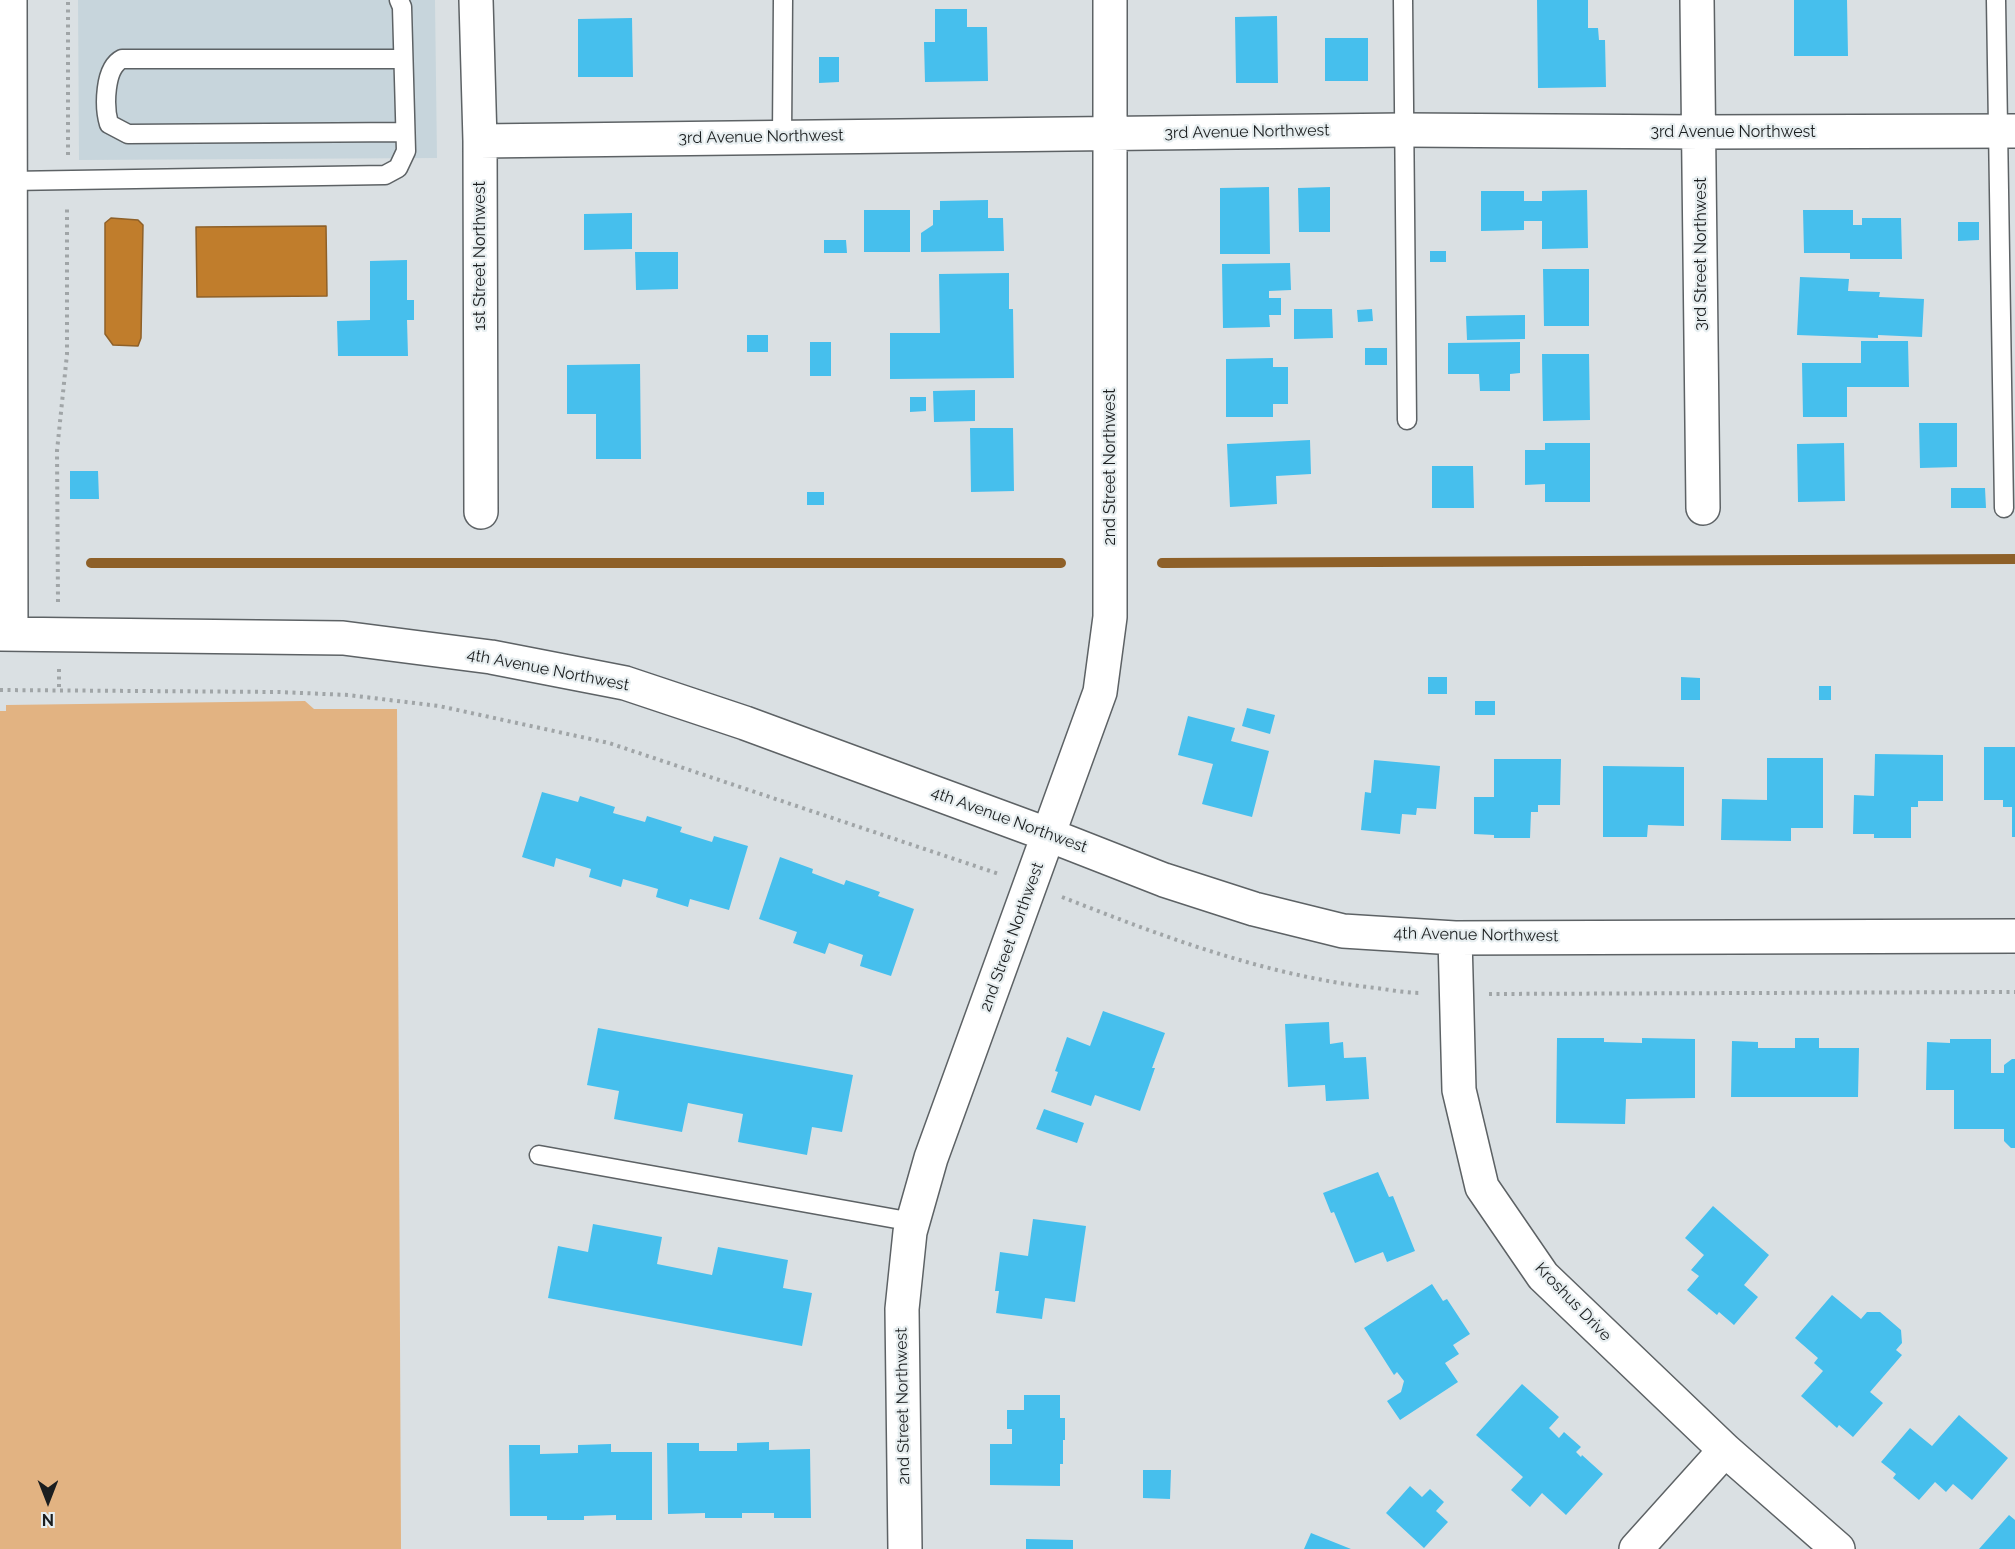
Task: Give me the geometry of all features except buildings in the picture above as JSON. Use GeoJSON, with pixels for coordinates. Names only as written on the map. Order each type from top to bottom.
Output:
{"type":"FeatureCollection","features":[{"type":"Feature","properties":{"kind":"street"},"geometry":{"type":"LineString","coordinates":[[6,634],[10,0]]}},
{"type":"Feature","properties":{"kind":"street","name":"1st Street Northwest"},"geometry":{"type":"LineString","coordinates":[[476,0],[480,141],[481,512]]}},
{"type":"Feature","properties":{"kind":"street","name":"2nd Street Northwest"},"geometry":{"type":"LineString","coordinates":[[905,1549],[902,1309],[910,1232],[931,1158],[1100,692],[1110,617],[1110,0]]}},
{"type":"Feature","properties":{"kind":"street","name":"3rd Street Northwest"},"geometry":{"type":"LineString","coordinates":[[1697,0],[1703,508]]}},
{"type":"Feature","properties":{"kind":"street","name":"3rd Avenue Northwest"},"geometry":{"type":"LineString","coordinates":[[480,141],[1404,130],[2006,131]]}},
{"type":"Feature","properties":{"kind":"street","name":"4th Avenue Northwest"},"geometry":{"type":"LineString","coordinates":[[6,634],[343,638],[491,657],[625,683],[745,723],[1164,880],[1265,911],[1343,930],[1455,938],[2015,936]]}},
{"type":"Feature","properties":{"kind":"street","name":"Kroshus Drive"},"geometry":{"type":"LineString","coordinates":[[1455,938],[1459,1090],[1482,1187],[1544,1276],[1725,1450],[1838,1549]]}},
{"type":"Feature","properties":{"kind":"street"},"geometry":{"type":"LineString","coordinates":[[1636,1549],[1725,1450]]}},
{"type":"Feature","properties":{"kind":"lane"},"geometry":{"type":"LineString","coordinates":[[10,181],[385,175],[398,168],[406,152],[402,7],[399,0]]}},
{"type":"Feature","properties":{"kind":"lane"},"geometry":{"type":"LineString","coordinates":[[782,136],[783,0]]}},
{"type":"Feature","properties":{"kind":"lane"},"geometry":{"type":"LineString","coordinates":[[1403,0],[1407,420]]}},
{"type":"Feature","properties":{"kind":"lane"},"geometry":{"type":"LineString","coordinates":[[1996,0],[2006,131],[2004,508]]}},
{"type":"Feature","properties":{"kind":"lane"},"geometry":{"type":"LineString","coordinates":[[403,59],[122,59],[108,75],[107,117],[110,124],[128,134],[405,132]]}},
{"type":"Feature","properties":{"kind":"lane"},"geometry":{"type":"LineString","coordinates":[[539,1155],[913,1222]]}},
{"type":"Feature","properties":{"kind":"path"},"geometry":{"type":"LineString","coordinates":[[59,690],[57,451],[67,354],[68,0]]}},
{"type":"Feature","properties":{"kind":"shaded area"},"geometry":{"type":"Polygon","coordinates":[[[78,0],[435,0],[437,158],[79,160],[78,0]]]}},
{"type":"Feature","properties":{"kind":"shaded area"},"geometry":{"type":"Polygon","coordinates":[[[111,218],[138,220],[143,225],[141,338],[138,346],[113,345],[105,334],[105,223],[111,218]]]}},
{"type":"Feature","properties":{"kind":"shaded area"},"geometry":{"type":"Polygon","coordinates":[[[326,226],[327,296],[197,297],[196,227],[326,226]]]}},
{"type":"Feature","properties":{"kind":"shaded area"},"geometry":{"type":"Polygon","coordinates":[[[305,701],[314,709],[397,709],[401,1549],[0,1549],[0,711],[6,711],[6,705],[305,701]]]}},
{"type":"Feature","properties":{"kind":"waterway"},"geometry":{"type":"LineString","coordinates":[[1162,563],[2015,559]]}},
{"type":"Feature","properties":{"kind":"waterway"},"geometry":{"type":"LineString","coordinates":[[91,563],[1061,563]]}}]}
